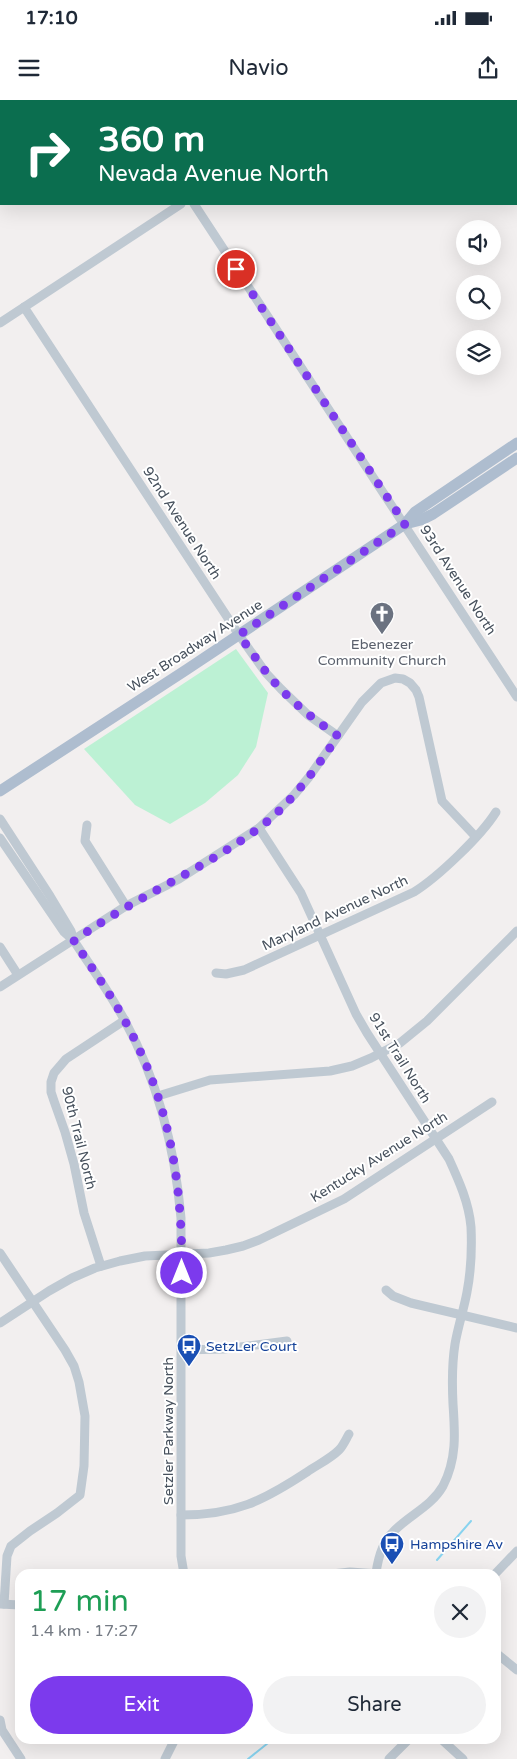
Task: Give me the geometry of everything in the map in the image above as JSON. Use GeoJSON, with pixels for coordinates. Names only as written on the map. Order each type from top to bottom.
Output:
{"type":"FeatureCollection","features":[{"type":"Feature","properties":{"kind":"main road","name":"West Broadway Avenue"},"geometry":{"type":"LineString","coordinates":[[0,791],[405,524],[415,512],[517,443]]}},
{"type":"Feature","properties":{"kind":"main road","name":"West Broadway Avenue"},"geometry":{"type":"LineString","coordinates":[[405,524],[432,514],[517,458]]}},
{"type":"Feature","properties":{"kind":"street"},"geometry":{"type":"LineString","coordinates":[[0,323],[179,205]]}},
{"type":"Feature","properties":{"kind":"street","name":"93rd Avenue North"},"geometry":{"type":"LineString","coordinates":[[195,205],[517,697]]}},
{"type":"Feature","properties":{"kind":"street","name":"92nd Avenue North"},"geometry":{"type":"LineString","coordinates":[[24,307],[239,635],[266,673],[308,715],[338,736]]}},
{"type":"Feature","properties":{"kind":"street"},"geometry":{"type":"LineString","coordinates":[[0,987],[126,906],[179,879],[259,828],[299,789],[362,702],[381,683],[395,678],[403,679],[416,690],[419,697],[442,801],[475,836]]}},
{"type":"Feature","properties":{"kind":"street","name":"Maryland Avenue North"},"geometry":{"type":"LineString","coordinates":[[216,973],[226,974],[244,970],[420,888],[436,876],[496,812]]}},
{"type":"Feature","properties":{"kind":"street","name":"Setzler Parkway North"},"geometry":{"type":"LineString","coordinates":[[0,818],[50,896],[71,931],[74,941]]}},
{"type":"Feature","properties":{"kind":"street"},"geometry":{"type":"LineString","coordinates":[[87,825],[85,841],[126,906]]}},
{"type":"Feature","properties":{"kind":"street","name":"91st Trail North"},"geometry":{"type":"LineString","coordinates":[[259,828],[301,893],[356,1014],[448,1159],[459,1180],[471,1225],[472,1249],[470,1272],[455,1344],[453,1374],[455,1445],[453,1460],[442,1487],[434,1499],[392,1532],[385,1542],[379,1569]]}},
{"type":"Feature","properties":{"kind":"street","name":"Setzler Parkway North"},"geometry":{"type":"LineString","coordinates":[[0,838],[64,932],[74,941],[125,1020],[140,1050],[158,1096],[172,1147],[178,1182],[182,1254],[181,1556],[179,1569]]}},
{"type":"Feature","properties":{"kind":"street"},"geometry":{"type":"LineString","coordinates":[[158,1096],[210,1080],[330,1071],[352,1066],[380,1054],[400,1043],[427,1021],[517,931]]}},
{"type":"Feature","properties":{"kind":"street"},"geometry":{"type":"LineString","coordinates":[[0,947],[18,975]]}},
{"type":"Feature","properties":{"kind":"street","name":"90th Trail North"},"geometry":{"type":"LineString","coordinates":[[102,1266],[84,1213],[74,1164],[51,1092],[51,1082],[54,1073],[66,1059],[125,1020]]}},
{"type":"Feature","properties":{"kind":"street","name":"Kentucky Avenue North"},"geometry":{"type":"LineString","coordinates":[[0,1323],[72,1278],[102,1266],[146,1256],[209,1253],[259,1240],[344,1198],[492,1102]]}},
{"type":"Feature","properties":{"kind":"street"},"geometry":{"type":"LineString","coordinates":[[0,1253],[74,1366],[80,1382],[84,1416],[84,1474],[80,1494],[11,1546],[7,1556],[2,1604],[15,1605]]}},
{"type":"Feature","properties":{"kind":"street"},"geometry":{"type":"LineString","coordinates":[[386,1290],[393,1296],[411,1304],[462,1314],[517,1328]]}},
{"type":"Feature","properties":{"kind":"street"},"geometry":{"type":"LineString","coordinates":[[182,1350],[224,1349],[287,1341]]}},
{"type":"Feature","properties":{"kind":"street"},"geometry":{"type":"LineString","coordinates":[[181,1515],[224,1512],[244,1507],[264,1498],[340,1450],[349,1434]]}},
{"type":"Feature","properties":{"kind":"street"},"geometry":{"type":"LineString","coordinates":[[501,1569],[517,1551]]}},
{"type":"Feature","properties":{"kind":"street","name":"Setzler Parkway North"},"geometry":{"type":"LineString","coordinates":[[181,1556],[183,1569]]}},
{"type":"Feature","properties":{"kind":"street"},"geometry":{"type":"LineString","coordinates":[[501,1657],[517,1670]]}},
{"type":"Feature","properties":{"kind":"street"},"geometry":{"type":"LineString","coordinates":[[0,1720],[2,1730],[21,1759]]}},
{"type":"Feature","properties":{"kind":"street"},"geometry":{"type":"LineString","coordinates":[[165,1759],[172,1744]]}},
{"type":"Feature","properties":{"kind":"street"},"geometry":{"type":"LineString","coordinates":[[389,1759],[404,1744]]}},
{"type":"Feature","properties":{"kind":"street"},"geometry":{"type":"LineString","coordinates":[[447,1744],[464,1759]]}},
{"type":"Feature","properties":{"kind":"green space"},"geometry":{"type":"Polygon","coordinates":[[[236,649],[268,693],[256,747],[238,775],[205,803],[170,824],[135,805],[84,749],[236,649]]]}},
{"type":"Feature","properties":{"kind":"waterway"},"geometry":{"type":"LineString","coordinates":[[437,1560],[471,1521]]}},
{"type":"Feature","properties":{"kind":"waterway"},"geometry":{"type":"LineString","coordinates":[[248,1759],[267,1744]]}},
{"type":"Feature","properties":{"kind":"place","name":"Ebenezer Community Church"},"geometry":{"type":"Point","coordinates":[382,635]}},
{"type":"Feature","properties":{"kind":"place","name":"SetzLer Court"},"geometry":{"type":"Point","coordinates":[189,1367]}},
{"type":"Feature","properties":{"kind":"place","name":"Hampshire Av"},"geometry":{"type":"Point","coordinates":[392,1565]}},
{"type":"Feature","properties":{"kind":"route"},"geometry":{"type":"LineString","coordinates":[[182,1273],[178,1182],[172,1147],[158,1096],[140,1050],[125,1020],[74,941],[126,906],[179,879],[259,828],[294,795],[309,777],[338,736],[308,715],[281,689],[266,673],[239,635],[405,524],[236,269]]}}]}
